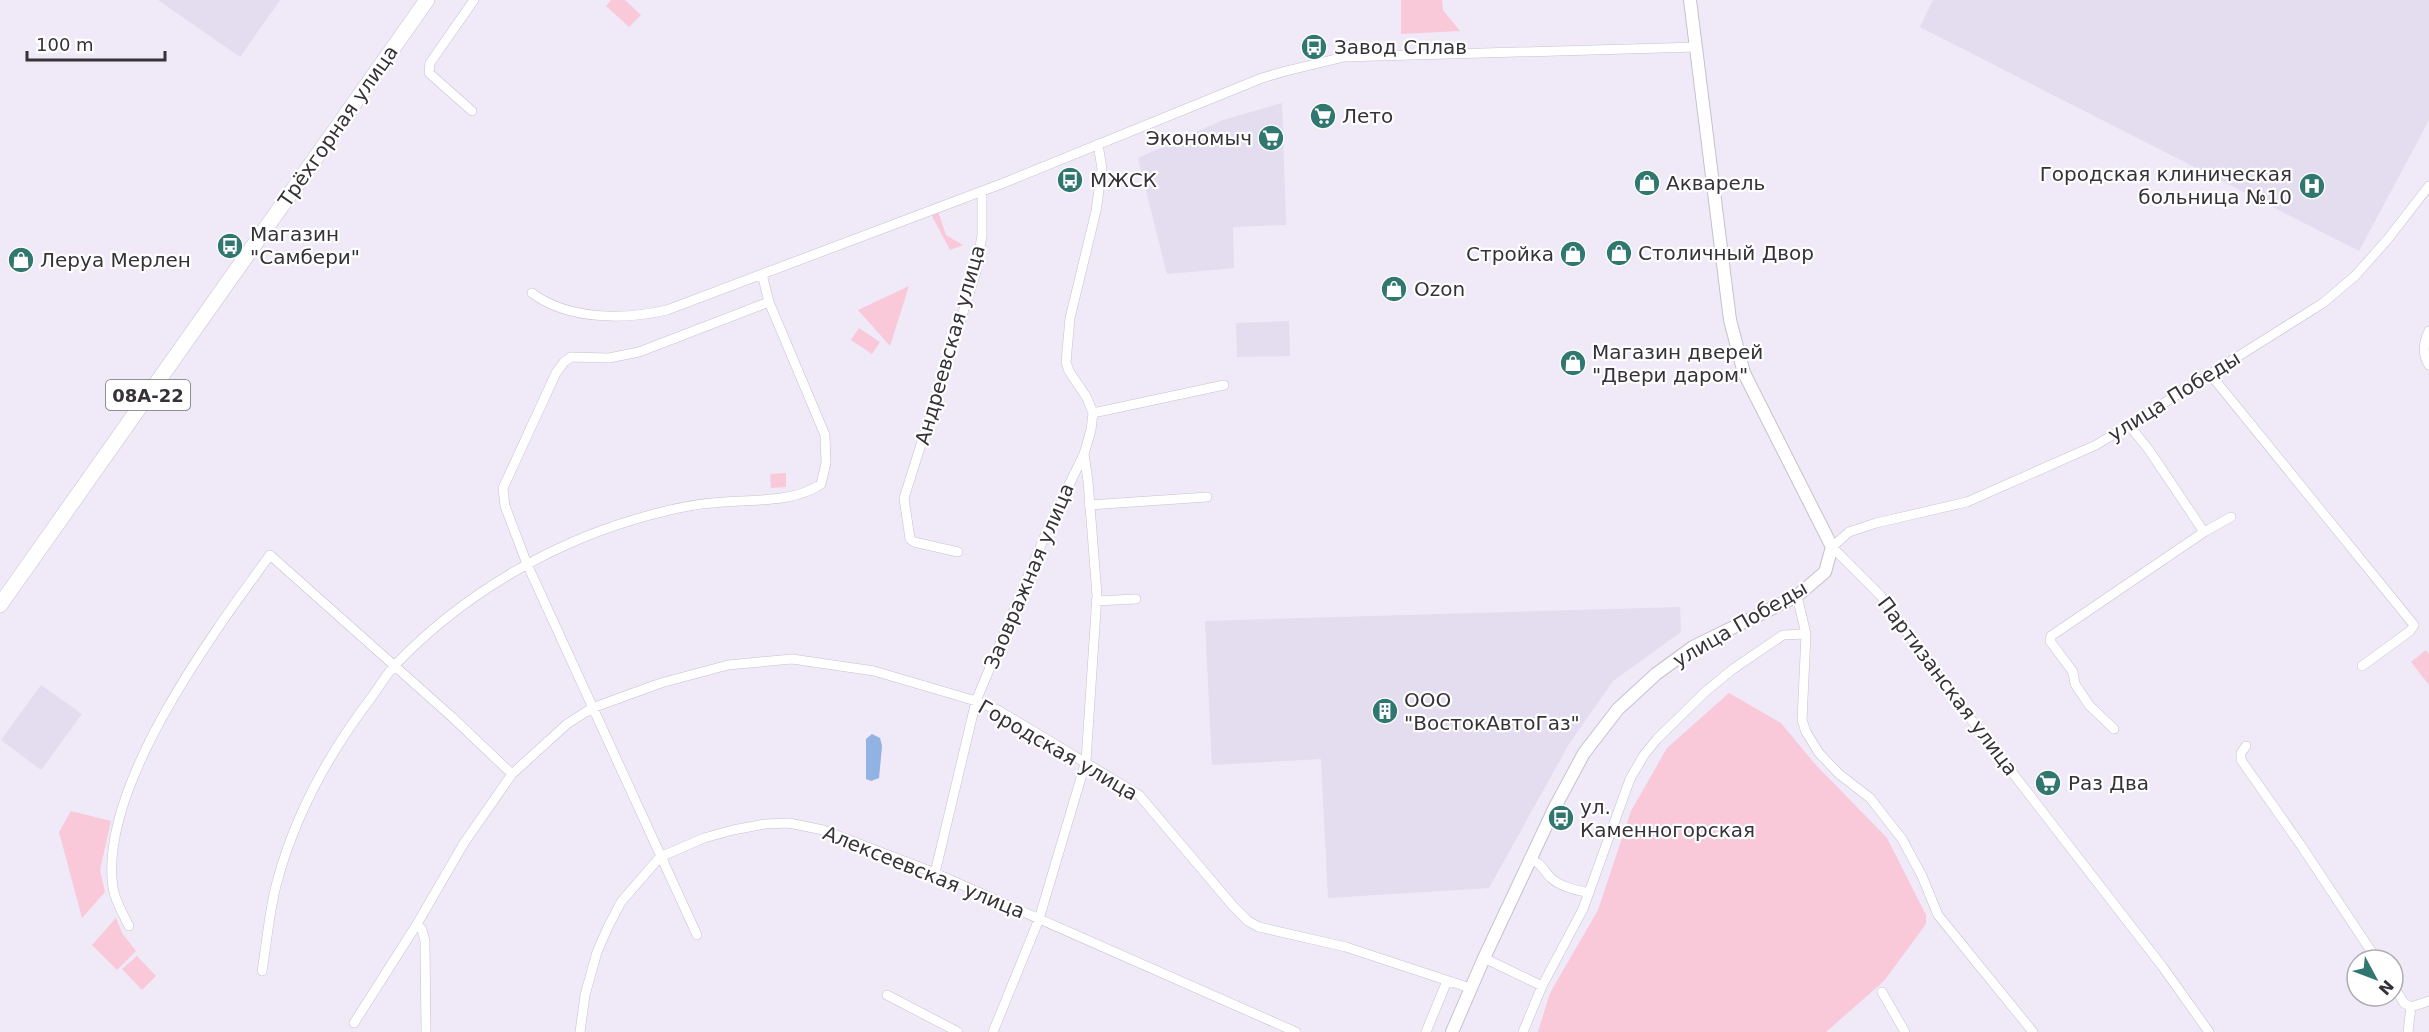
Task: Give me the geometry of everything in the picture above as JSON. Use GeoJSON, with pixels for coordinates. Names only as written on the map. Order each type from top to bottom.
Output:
{"type":"FeatureCollection","features":[{"type":"Feature","properties":{"kind":"highway","name":"Трёхгорная улица"},"geometry":{"type":"LineString","coordinates":[[0,605],[427,0]]}},
{"type":"Feature","properties":{"kind":"street"},"geometry":{"type":"LineString","coordinates":[[472,111],[429,73],[430,63],[474,0]]}},
{"type":"Feature","properties":{"kind":"street"},"geometry":{"type":"LineString","coordinates":[[1690,0],[1730,320],[1744,373],[1832,547]]}},
{"type":"Feature","properties":{"kind":"street"},"geometry":{"type":"LineString","coordinates":[[532,293],[540,300],[590,315],[641,314],[684,305],[982,191],[1262,78],[1344,57],[1696,47]]}},
{"type":"Feature","properties":{"kind":"street"},"geometry":{"type":"LineString","coordinates":[[993,1032],[1039,919],[1086,761],[1096,605],[1084,454],[1093,413],[1066,362],[1070,318],[1096,211],[1102,169],[1098,144]]}},
{"type":"Feature","properties":{"kind":"street","name":"улица Победы"},"geometry":{"type":"LineString","coordinates":[[1452,1032],[1529,859],[1584,753],[1618,709],[1656,674],[1694,647],[1797,596],[1824,572],[1832,547],[1850,532],[1876,523],[1967,502],[2096,445],[2129,426],[2323,303],[2355,276],[2388,240],[2429,186]]}},
{"type":"Feature","properties":{"kind":"street","name":"Андреевская улица"},"geometry":{"type":"LineString","coordinates":[[958,552],[914,542],[910,539],[904,498],[976,272],[982,235],[982,191]]}},
{"type":"Feature","properties":{"kind":"street"},"geometry":{"type":"LineString","coordinates":[[262,971],[276,884],[302,811],[336,746],[394,667],[422,640],[460,609],[526,564],[583,538],[637,519],[708,503],[794,496],[809,493],[821,484],[826,463],[825,435],[769,302],[762,274]]}},
{"type":"Feature","properties":{"kind":"street"},"geometry":{"type":"LineString","coordinates":[[697,935],[526,564],[505,506],[503,488],[556,374],[564,362],[571,357],[609,358],[639,352],[769,302]]}},
{"type":"Feature","properties":{"kind":"street"},"geometry":{"type":"LineString","coordinates":[[2429,332],[2425,339],[2424,357],[2429,365]]}},
{"type":"Feature","properties":{"kind":"street"},"geometry":{"type":"LineString","coordinates":[[2210,374],[2414,625],[2410,631],[2362,666]]}},
{"type":"Feature","properties":{"kind":"street"},"geometry":{"type":"LineString","coordinates":[[1093,413],[1224,385]]}},
{"type":"Feature","properties":{"kind":"street"},"geometry":{"type":"LineString","coordinates":[[2129,426],[2149,450],[2204,532]]}},
{"type":"Feature","properties":{"kind":"street","name":"Заовражная улица"},"geometry":{"type":"LineString","coordinates":[[935,873],[976,701],[1048,526],[1084,454]]}},
{"type":"Feature","properties":{"kind":"street"},"geometry":{"type":"LineString","coordinates":[[1089,505],[1207,497]]}},
{"type":"Feature","properties":{"kind":"street"},"geometry":{"type":"LineString","coordinates":[[2114,729],[2100,718],[2081,694],[2075,684],[2073,672],[2050,641],[2050,636],[2204,532],[2231,517]]}},
{"type":"Feature","properties":{"kind":"street","name":"Партизанская улица"},"geometry":{"type":"LineString","coordinates":[[1832,547],[1880,595],[1946,687],[2162,966],[2206,1031]]}},
{"type":"Feature","properties":{"kind":"street"},"geometry":{"type":"LineString","coordinates":[[129,926],[114,897],[111,873],[113,846],[125,801],[143,758],[191,668],[270,555],[452,717],[512,774]]}},
{"type":"Feature","properties":{"kind":"street"},"geometry":{"type":"LineString","coordinates":[[1797,596],[1806,634],[1802,720],[1806,732],[1819,753],[1839,774],[1870,798],[1902,839],[1922,876],[1938,915],[2033,1032]]}},
{"type":"Feature","properties":{"kind":"street"},"geometry":{"type":"LineString","coordinates":[[1096,605],[1136,599]]}},
{"type":"Feature","properties":{"kind":"street"},"geometry":{"type":"LineString","coordinates":[[1523,1032],[1542,986],[1583,909],[1630,779],[1644,755],[1705,692],[1733,669],[1783,635],[1806,634]]}},
{"type":"Feature","properties":{"kind":"street","name":"Городская улица"},"geometry":{"type":"LineString","coordinates":[[354,1023],[417,924],[464,843],[512,774],[567,724],[592,708],[661,683],[728,665],[792,659],[874,671],[976,701],[998,710],[1139,795],[1233,906],[1253,924],[1346,947],[1470,988]]}},
{"type":"Feature","properties":{"kind":"street"},"geometry":{"type":"LineString","coordinates":[[2246,746],[2241,753],[2241,760],[2369,948]]}},
{"type":"Feature","properties":{"kind":"street","name":"Алексеевская улица"},"geometry":{"type":"LineString","coordinates":[[580,1032],[585,995],[597,952],[608,927],[621,902],[660,857],[704,838],[734,830],[765,824],[789,823],[824,830],[935,873],[1296,1032]]}},
{"type":"Feature","properties":{"kind":"street"},"geometry":{"type":"LineString","coordinates":[[1529,859],[1539,862],[1554,880],[1569,888],[1589,893]]}},
{"type":"Feature","properties":{"kind":"street"},"geometry":{"type":"LineString","coordinates":[[417,924],[422,930],[425,941],[426,1032]]}},
{"type":"Feature","properties":{"kind":"street"},"geometry":{"type":"LineString","coordinates":[[1484,958],[1542,986]]}},
{"type":"Feature","properties":{"kind":"street"},"geometry":{"type":"LineString","coordinates":[[1426,1032],[1447,981]]}},
{"type":"Feature","properties":{"kind":"street"},"geometry":{"type":"LineString","coordinates":[[1882,992],[1905,1032]]}},
{"type":"Feature","properties":{"kind":"street"},"geometry":{"type":"LineString","coordinates":[[887,995],[958,1032]]}},
{"type":"Feature","properties":{"kind":"street"},"geometry":{"type":"LineString","coordinates":[[2405,1003],[2414,1007],[2429,1000]]}},
{"type":"Feature","properties":{"kind":"street"},"geometry":{"type":"LineString","coordinates":[[2409,1032],[2414,1007]]}},
{"type":"Feature","properties":{"kind":"shaded area"},"geometry":{"type":"Polygon","coordinates":[[[158,0],[280,0],[240,57],[158,0]]]}},
{"type":"Feature","properties":{"kind":"shaded area"},"geometry":{"type":"Polygon","coordinates":[[[611,0],[625,0],[641,15],[629,27],[606,6],[611,0]]]}},
{"type":"Feature","properties":{"kind":"shaded area"},"geometry":{"type":"Polygon","coordinates":[[[1401,0],[1442,0],[1443,10],[1460,31],[1401,34],[1401,0]]]}},
{"type":"Feature","properties":{"kind":"shaded area","name":"Городская клиническая больница №10"},"geometry":{"type":"Polygon","coordinates":[[[1933,0],[2429,0],[2429,120],[2359,251],[1920,27],[1933,0]]]}},
{"type":"Feature","properties":{"kind":"shaded area"},"geometry":{"type":"Polygon","coordinates":[[[1282,103],[1286,225],[1233,227],[1234,268],[1167,274],[1138,158],[1223,120],[1282,103]]]}},
{"type":"Feature","properties":{"kind":"shaded area"},"geometry":{"type":"Polygon","coordinates":[[[938,211],[946,235],[963,245],[950,250],[933,218],[932,214],[938,211]]]}},
{"type":"Feature","properties":{"kind":"shaded area"},"geometry":{"type":"Polygon","coordinates":[[[909,286],[890,346],[858,310],[909,286]]]}},
{"type":"Feature","properties":{"kind":"shaded area"},"geometry":{"type":"Polygon","coordinates":[[[1289,321],[1290,356],[1237,357],[1236,323],[1289,321]]]}},
{"type":"Feature","properties":{"kind":"shaded area"},"geometry":{"type":"Polygon","coordinates":[[[859,328],[880,342],[872,354],[851,340],[859,328]]]}},
{"type":"Feature","properties":{"kind":"shaded area"},"geometry":{"type":"Polygon","coordinates":[[[786,473],[786,487],[771,488],[770,474],[786,473]]]}},
{"type":"Feature","properties":{"kind":"shaded area"},"geometry":{"type":"Polygon","coordinates":[[[1680,607],[1681,632],[1613,681],[1569,744],[1489,888],[1328,898],[1321,759],[1212,765],[1205,621],[1680,607]]]}},
{"type":"Feature","properties":{"kind":"shaded area"},"geometry":{"type":"Polygon","coordinates":[[[2426,650],[2429,654],[2429,685],[2411,662],[2426,650]]]}},
{"type":"Feature","properties":{"kind":"shaded area"},"geometry":{"type":"Polygon","coordinates":[[[41,685],[82,714],[41,770],[1,740],[41,685]]]}},
{"type":"Feature","properties":{"kind":"shaded area"},"geometry":{"type":"Polygon","coordinates":[[[1729,693],[1781,723],[1815,764],[1887,838],[1926,915],[1926,924],[1884,981],[1826,1032],[1538,1032],[1550,993],[1598,910],[1631,811],[1667,748],[1729,693]]]}},
{"type":"Feature","properties":{"kind":"shaded area"},"geometry":{"type":"Polygon","coordinates":[[[71,811],[111,821],[100,870],[105,892],[82,918],[59,832],[71,811]]]}},
{"type":"Feature","properties":{"kind":"shaded area"},"geometry":{"type":"Polygon","coordinates":[[[116,918],[122,933],[136,951],[117,970],[92,945],[116,918]]]}},
{"type":"Feature","properties":{"kind":"shaded area"},"geometry":{"type":"Polygon","coordinates":[[[137,956],[156,976],[142,990],[122,969],[137,956]]]}},
{"type":"Feature","properties":{"kind":"water"},"geometry":{"type":"Polygon","coordinates":[[[872,734],[880,738],[882,746],[879,778],[871,781],[866,779],[866,739],[872,734]]]}},
{"type":"Feature","properties":{"kind":"place","name":"Завод Сплав"},"geometry":{"type":"Point","coordinates":[1314,47]}},
{"type":"Feature","properties":{"kind":"place","name":"Лето"},"geometry":{"type":"Point","coordinates":[1323,116]}},
{"type":"Feature","properties":{"kind":"place","name":"Экономыч"},"geometry":{"type":"Point","coordinates":[1271,138]}},
{"type":"Feature","properties":{"kind":"place","name":"МЖСК"},"geometry":{"type":"Point","coordinates":[1070,180]}},
{"type":"Feature","properties":{"kind":"place","name":"Акварель"},"geometry":{"type":"Point","coordinates":[1647,183]}},
{"type":"Feature","properties":{"kind":"place","name":"Городская клиническая больница №10"},"geometry":{"type":"Point","coordinates":[2312,186]}},
{"type":"Feature","properties":{"kind":"place","name":"Магазин \"Самбери\""},"geometry":{"type":"Point","coordinates":[230,246]}},
{"type":"Feature","properties":{"kind":"place","name":"Столичный Двор"},"geometry":{"type":"Point","coordinates":[1619,253]}},
{"type":"Feature","properties":{"kind":"place","name":"Стройка"},"geometry":{"type":"Point","coordinates":[1573,254]}},
{"type":"Feature","properties":{"kind":"place","name":"Леруа Мерлен"},"geometry":{"type":"Point","coordinates":[21,260]}},
{"type":"Feature","properties":{"kind":"place","name":"Ozon"},"geometry":{"type":"Point","coordinates":[1394,289]}},
{"type":"Feature","properties":{"kind":"place","name":"Магазин дверей \"Двери даром\""},"geometry":{"type":"Point","coordinates":[1573,363]}},
{"type":"Feature","properties":{"kind":"place","name":"ООО \"ВостокАвтоГаз\""},"geometry":{"type":"Point","coordinates":[1385,711]}},
{"type":"Feature","properties":{"kind":"place","name":"Раз Два"},"geometry":{"type":"Point","coordinates":[2048,783]}},
{"type":"Feature","properties":{"kind":"place","name":"ул. Каменногорская"},"geometry":{"type":"Point","coordinates":[1561,818]}}]}
